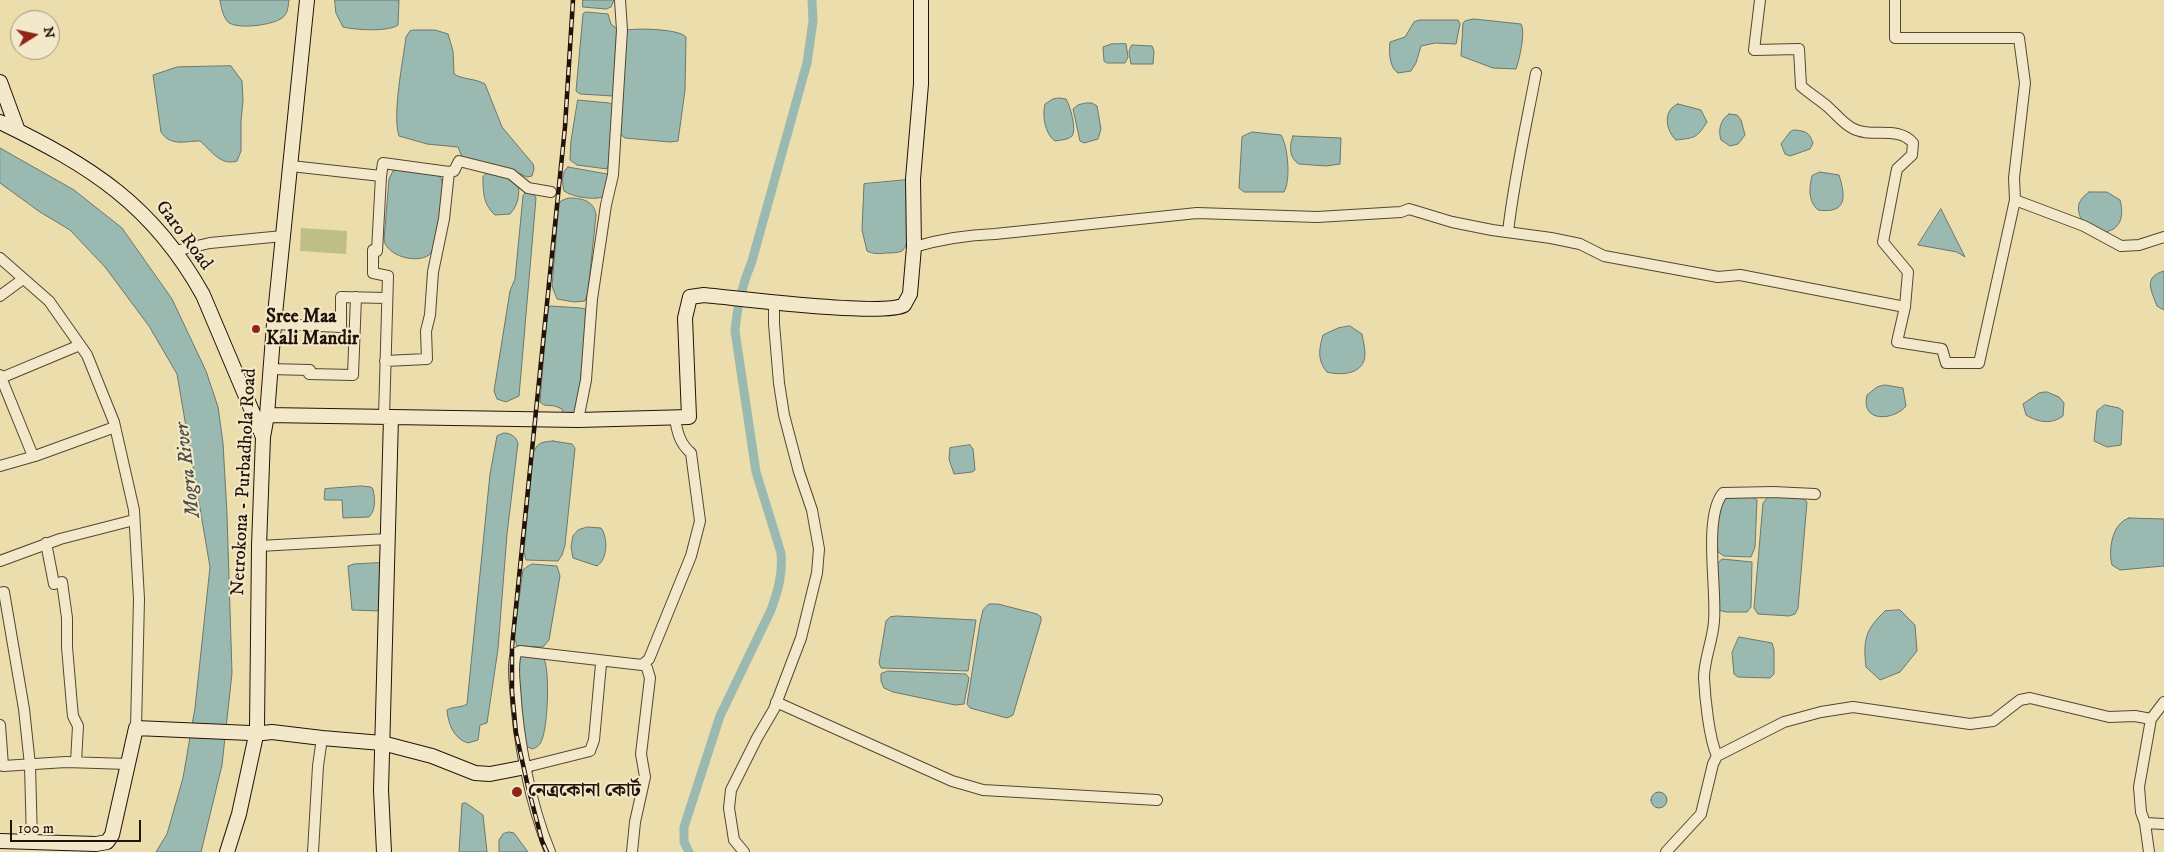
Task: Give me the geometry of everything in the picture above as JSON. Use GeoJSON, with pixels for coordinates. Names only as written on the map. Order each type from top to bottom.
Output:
{"type":"FeatureCollection","features":[{"type":"Feature","properties":{"kind":"street","name":"Netrokona - Purbadhola Road"},"geometry":{"type":"LineString","coordinates":[[227,852],[238,814],[254,733],[258,546],[263,437],[267,415],[269,369],[307,0]]}},
{"type":"Feature","properties":{"kind":"street"},"geometry":{"type":"LineString","coordinates":[[578,420],[587,372],[592,299],[604,214],[613,175],[622,30],[620,0]]}},
{"type":"Feature","properties":{"kind":"street"},"geometry":{"type":"LineString","coordinates":[[267,415],[578,420],[689,418],[685,318],[690,297],[704,295],[850,308],[899,308],[904,305],[910,294],[914,247],[913,179],[921,84],[921,0]]}},
{"type":"Feature","properties":{"kind":"street"},"geometry":{"type":"LineString","coordinates":[[1760,0],[1754,50],[1799,49],[1801,86],[1852,129],[1880,134],[1898,133],[1908,137],[1913,144],[1912,155],[1897,169],[1883,242],[1908,272],[1905,307],[1897,342],[1942,348],[1946,362],[1980,362],[2014,200],[2014,178],[2025,83],[2019,38],[1895,38],[1895,0]]}},
{"type":"Feature","properties":{"kind":"street"},"geometry":{"type":"LineString","coordinates":[[1508,232],[1514,182],[1522,155],[1536,73]]}},
{"type":"Feature","properties":{"kind":"street"},"geometry":{"type":"LineString","coordinates":[[0,82],[18,131]]}},
{"type":"Feature","properties":{"kind":"street","name":"Garo Road"},"geometry":{"type":"LineString","coordinates":[[0,122],[68,158],[117,190],[150,220],[191,274],[206,303],[263,437]]}},
{"type":"Feature","properties":{"kind":"street"},"geometry":{"type":"LineString","coordinates":[[384,852],[381,817],[387,538],[385,361],[388,276],[372,273],[371,266],[373,250],[377,250],[383,163],[449,172],[454,171],[458,161],[512,174],[528,188],[551,192]]}},
{"type":"Feature","properties":{"kind":"street"},"geometry":{"type":"LineString","coordinates":[[291,166],[381,176]]}},
{"type":"Feature","properties":{"kind":"street"},"geometry":{"type":"LineString","coordinates":[[385,361],[427,359],[426,331],[430,315],[433,272],[444,219],[449,172]]}},
{"type":"Feature","properties":{"kind":"street"},"geometry":{"type":"LineString","coordinates":[[2014,200],[2084,226],[2122,246],[2139,245],[2164,237]]}},
{"type":"Feature","properties":{"kind":"street"},"geometry":{"type":"LineString","coordinates":[[914,247],[942,238],[964,235],[995,234],[1197,213],[1317,217],[1401,212],[1409,209],[1452,222],[1580,244],[1604,256],[1718,277],[1740,275],[1905,307]]}},
{"type":"Feature","properties":{"kind":"street"},"geometry":{"type":"LineString","coordinates":[[175,251],[210,243],[283,236]]}},
{"type":"Feature","properties":{"kind":"street"},"geometry":{"type":"LineString","coordinates":[[0,258],[49,301],[87,355],[115,427],[134,520],[139,599],[136,728],[112,835],[106,847],[96,844],[0,841]]}},
{"type":"Feature","properties":{"kind":"street"},"geometry":{"type":"LineString","coordinates":[[0,296],[23,279]]}},
{"type":"Feature","properties":{"kind":"street"},"geometry":{"type":"LineString","coordinates":[[274,324],[341,327],[342,297],[387,298]]}},
{"type":"Feature","properties":{"kind":"street"},"geometry":{"type":"LineString","coordinates":[[269,369],[310,370],[309,374],[353,375],[356,297]]}},
{"type":"Feature","properties":{"kind":"street"},"geometry":{"type":"LineString","coordinates":[[744,852],[734,840],[732,832],[729,808],[731,790],[776,702],[801,638],[817,573],[819,549],[812,510],[799,472],[783,408],[771,301]]}},
{"type":"Feature","properties":{"kind":"street"},"geometry":{"type":"LineString","coordinates":[[33,456],[1,377],[80,345]]}},
{"type":"Feature","properties":{"kind":"street"},"geometry":{"type":"LineString","coordinates":[[644,664],[658,640],[691,556],[700,521],[691,453],[684,447],[678,434],[675,418]]}},
{"type":"Feature","properties":{"kind":"street"},"geometry":{"type":"LineString","coordinates":[[0,466],[115,427]]}},
{"type":"Feature","properties":{"kind":"street"},"geometry":{"type":"LineString","coordinates":[[1717,756],[1712,745],[1704,676],[1714,621],[1712,543],[1716,504],[1722,493],[1773,492],[1815,494]]}},
{"type":"Feature","properties":{"kind":"street"},"geometry":{"type":"LineString","coordinates":[[0,561],[46,544],[134,520]]}},
{"type":"Feature","properties":{"kind":"street"},"geometry":{"type":"LineString","coordinates":[[258,546],[387,538]]}},
{"type":"Feature","properties":{"kind":"street"},"geometry":{"type":"LineString","coordinates":[[46,544],[54,584],[62,582],[73,716],[78,726],[76,762]]}},
{"type":"Feature","properties":{"kind":"street"},"geometry":{"type":"LineString","coordinates":[[0,593],[4,592],[19,670],[30,765],[32,842]]}},
{"type":"Feature","properties":{"kind":"street"},"geometry":{"type":"LineString","coordinates":[[550,852],[545,840],[526,767],[516,712],[514,681],[516,653],[520,651],[644,664]]}},
{"type":"Feature","properties":{"kind":"street"},"geometry":{"type":"LineString","coordinates":[[136,728],[254,733],[272,732],[382,743],[432,756],[475,772],[490,774],[590,751],[594,740],[601,664]]}},
{"type":"Feature","properties":{"kind":"street"},"geometry":{"type":"LineString","coordinates":[[632,852],[635,822],[645,777],[641,754],[650,678],[644,664]]}},
{"type":"Feature","properties":{"kind":"street"},"geometry":{"type":"LineString","coordinates":[[1666,852],[1701,814],[1713,764],[1717,756],[1784,722],[1853,706],[1970,724],[1993,721],[2020,700],[2030,698],[2109,717],[2134,716],[2151,719]]}},
{"type":"Feature","properties":{"kind":"street"},"geometry":{"type":"LineString","coordinates":[[776,702],[952,781],[983,790],[1157,800]]}},
{"type":"Feature","properties":{"kind":"street"},"geometry":{"type":"LineString","coordinates":[[2149,852],[2138,787],[2151,719],[2164,702]]}},
{"type":"Feature","properties":{"kind":"street"},"geometry":{"type":"LineString","coordinates":[[0,725],[3,766],[76,762],[128,764]]}},
{"type":"Feature","properties":{"kind":"street"},"geometry":{"type":"LineString","coordinates":[[313,852],[317,775],[322,738]]}},
{"type":"Feature","properties":{"kind":"street"},"geometry":{"type":"LineString","coordinates":[[2145,823],[2164,824]]}},
{"type":"Feature","properties":{"kind":"green space"},"geometry":{"type":"Polygon","coordinates":[[[301,228],[347,231],[346,254],[300,251],[301,228]]]}},
{"type":"Feature","properties":{"kind":"water"},"geometry":{"type":"Polygon","coordinates":[[[220,0],[289,0],[287,12],[277,21],[255,26],[239,26],[226,20],[220,0]]]}},
{"type":"Feature","properties":{"kind":"water"},"geometry":{"type":"Polygon","coordinates":[[[335,0],[399,0],[398,25],[380,30],[343,27],[336,13],[335,0]]]}},
{"type":"Feature","properties":{"kind":"water"},"geometry":{"type":"Polygon","coordinates":[[[583,0],[614,0],[611,7],[606,9],[583,7],[583,0]]]}},
{"type":"Feature","properties":{"kind":"water"},"geometry":{"type":"Polygon","coordinates":[[[586,12],[608,14],[611,24],[617,29],[613,96],[580,94],[576,91],[583,14],[586,12]]]}},
{"type":"Feature","properties":{"kind":"water"},"geometry":{"type":"Polygon","coordinates":[[[1474,19],[1521,24],[1523,33],[1516,69],[1493,68],[1461,56],[1463,23],[1474,19]]]}},
{"type":"Feature","properties":{"kind":"water"},"geometry":{"type":"Polygon","coordinates":[[[1420,20],[1458,20],[1460,24],[1456,44],[1435,43],[1421,46],[1416,63],[1411,71],[1398,73],[1391,63],[1390,42],[1405,37],[1414,22],[1420,20]]]}},
{"type":"Feature","properties":{"kind":"water"},"geometry":{"type":"Polygon","coordinates":[[[649,29],[676,32],[686,37],[685,90],[678,141],[625,138],[620,134],[627,30],[649,29]]]}},
{"type":"Feature","properties":{"kind":"water"},"geometry":{"type":"Polygon","coordinates":[[[435,30],[448,34],[453,51],[454,74],[485,84],[502,127],[533,164],[532,176],[527,177],[462,157],[458,147],[427,144],[399,136],[397,102],[406,37],[410,31],[435,30]]]}},
{"type":"Feature","properties":{"kind":"water"},"geometry":{"type":"Polygon","coordinates":[[[1111,44],[1126,44],[1128,57],[1125,63],[1107,63],[1104,61],[1103,47],[1111,44]]]}},
{"type":"Feature","properties":{"kind":"water"},"geometry":{"type":"Polygon","coordinates":[[[1132,45],[1152,46],[1154,51],[1153,64],[1131,64],[1129,52],[1132,45]]]}},
{"type":"Feature","properties":{"kind":"water"},"geometry":{"type":"Polygon","coordinates":[[[231,66],[242,81],[241,151],[237,161],[221,160],[200,141],[179,142],[165,137],[161,132],[153,75],[177,67],[231,66]]]}},
{"type":"Feature","properties":{"kind":"water"},"geometry":{"type":"Polygon","coordinates":[[[1059,98],[1066,99],[1068,102],[1074,129],[1072,136],[1064,140],[1055,141],[1047,129],[1044,109],[1045,104],[1059,98]]]}},
{"type":"Feature","properties":{"kind":"water"},"geometry":{"type":"Polygon","coordinates":[[[578,100],[614,105],[610,160],[607,169],[577,165],[570,160],[571,141],[578,100]]]}},
{"type":"Feature","properties":{"kind":"water"},"geometry":{"type":"Polygon","coordinates":[[[1092,103],[1097,106],[1101,129],[1098,139],[1084,143],[1080,141],[1073,109],[1078,105],[1092,103]]]}},
{"type":"Feature","properties":{"kind":"water"},"geometry":{"type":"Polygon","coordinates":[[[1678,104],[1701,110],[1707,122],[1695,136],[1676,140],[1670,131],[1667,121],[1668,116],[1673,107],[1678,104]]]}},
{"type":"Feature","properties":{"kind":"water"},"geometry":{"type":"Polygon","coordinates":[[[1729,114],[1737,115],[1741,120],[1745,135],[1738,144],[1730,146],[1721,140],[1720,133],[1720,126],[1729,114]]]}},
{"type":"Feature","properties":{"kind":"water"},"geometry":{"type":"Polygon","coordinates":[[[1794,130],[1806,133],[1810,136],[1813,143],[1810,149],[1790,156],[1785,154],[1781,144],[1790,132],[1794,130]]]}},
{"type":"Feature","properties":{"kind":"water"},"geometry":{"type":"Polygon","coordinates":[[[1252,132],[1281,135],[1288,163],[1284,192],[1244,192],[1239,188],[1242,137],[1252,132]]]}},
{"type":"Feature","properties":{"kind":"water"},"geometry":{"type":"Polygon","coordinates":[[[1293,136],[1341,138],[1340,164],[1326,166],[1299,164],[1293,158],[1291,152],[1293,136]]]}},
{"type":"Feature","properties":{"kind":"water"},"geometry":{"type":"Polygon","coordinates":[[[0,148],[74,190],[122,228],[172,299],[206,371],[218,407],[223,443],[227,514],[232,673],[222,765],[201,852],[156,852],[167,834],[183,778],[195,708],[210,567],[177,374],[149,326],[105,267],[70,230],[40,212],[0,183],[0,148]]]}},
{"type":"Feature","properties":{"kind":"water"},"geometry":{"type":"Polygon","coordinates":[[[568,167],[607,174],[609,179],[605,196],[584,198],[564,191],[563,175],[568,167]]]}},
{"type":"Feature","properties":{"kind":"water"},"geometry":{"type":"Polygon","coordinates":[[[410,170],[431,173],[440,177],[443,192],[436,241],[429,255],[417,259],[396,254],[386,246],[384,240],[389,179],[393,171],[410,170]]]}},
{"type":"Feature","properties":{"kind":"water"},"geometry":{"type":"Polygon","coordinates":[[[488,172],[503,174],[518,183],[518,200],[510,214],[495,215],[488,207],[484,193],[483,177],[488,172]]]}},
{"type":"Feature","properties":{"kind":"water"},"geometry":{"type":"Polygon","coordinates":[[[1820,172],[1839,175],[1843,190],[1842,202],[1839,206],[1828,211],[1818,210],[1812,203],[1810,190],[1812,176],[1820,172]]]}},
{"type":"Feature","properties":{"kind":"water"},"geometry":{"type":"Polygon","coordinates":[[[907,180],[909,229],[905,246],[902,251],[896,253],[872,253],[867,251],[862,230],[864,184],[907,180]]]}},
{"type":"Feature","properties":{"kind":"water"},"geometry":{"type":"Polygon","coordinates":[[[526,192],[533,193],[536,198],[519,396],[506,402],[497,399],[494,391],[510,291],[515,279],[523,196],[526,192]]]}},
{"type":"Feature","properties":{"kind":"water"},"geometry":{"type":"Polygon","coordinates":[[[2089,192],[2107,192],[2120,200],[2122,210],[2120,220],[2115,228],[2105,232],[2081,219],[2079,204],[2082,198],[2089,192]]]}},
{"type":"Feature","properties":{"kind":"water"},"geometry":{"type":"Polygon","coordinates":[[[569,198],[587,201],[593,206],[596,215],[588,292],[585,301],[574,302],[557,299],[552,286],[559,204],[561,201],[569,198]]]}},
{"type":"Feature","properties":{"kind":"water"},"geometry":{"type":"Polygon","coordinates":[[[1941,209],[1965,257],[1957,252],[1918,245],[1941,209]]]}},
{"type":"Feature","properties":{"kind":"water"},"geometry":{"type":"Polygon","coordinates":[[[2164,271],[2164,310],[2157,306],[2150,285],[2153,277],[2164,271]]]}},
{"type":"Feature","properties":{"kind":"water"},"geometry":{"type":"Polygon","coordinates":[[[550,306],[581,308],[585,309],[587,314],[576,415],[563,416],[562,409],[544,405],[540,402],[547,317],[550,306]]]}},
{"type":"Feature","properties":{"kind":"water"},"geometry":{"type":"Polygon","coordinates":[[[1350,326],[1362,334],[1365,352],[1364,361],[1357,370],[1352,372],[1339,374],[1327,372],[1320,359],[1323,335],[1338,328],[1350,326]]]}},
{"type":"Feature","properties":{"kind":"water"},"geometry":{"type":"Polygon","coordinates":[[[1885,385],[1903,388],[1906,406],[1894,414],[1880,417],[1873,415],[1869,411],[1866,404],[1867,395],[1877,387],[1885,385]]]}},
{"type":"Feature","properties":{"kind":"water"},"geometry":{"type":"Polygon","coordinates":[[[2047,392],[2059,397],[2064,403],[2063,416],[2054,421],[2044,422],[2026,415],[2023,404],[2039,393],[2047,392]]]}},
{"type":"Feature","properties":{"kind":"water"},"geometry":{"type":"Polygon","coordinates":[[[2105,405],[2119,408],[2123,411],[2121,445],[2107,447],[2094,441],[2097,411],[2105,405]]]}},
{"type":"Feature","properties":{"kind":"water"},"geometry":{"type":"Polygon","coordinates":[[[504,433],[513,436],[518,443],[507,534],[498,649],[487,723],[480,725],[478,740],[468,743],[455,734],[449,721],[447,710],[467,704],[490,474],[497,436],[504,433]]]}},
{"type":"Feature","properties":{"kind":"water"},"geometry":{"type":"Polygon","coordinates":[[[553,441],[572,444],[575,448],[565,545],[558,561],[526,560],[524,552],[533,454],[540,443],[553,441]]]}},
{"type":"Feature","properties":{"kind":"water"},"geometry":{"type":"Polygon","coordinates":[[[970,445],[973,449],[975,470],[954,474],[949,459],[950,448],[970,445]]]}},
{"type":"Feature","properties":{"kind":"water"},"geometry":{"type":"Polygon","coordinates":[[[361,486],[373,489],[374,508],[369,517],[343,518],[342,500],[324,499],[325,489],[361,486]]]}},
{"type":"Feature","properties":{"kind":"water"},"geometry":{"type":"Polygon","coordinates":[[[1732,497],[1753,497],[1757,500],[1755,547],[1751,557],[1724,556],[1718,552],[1716,534],[1721,501],[1732,497]]]}},
{"type":"Feature","properties":{"kind":"water"},"geometry":{"type":"Polygon","coordinates":[[[1768,497],[1802,498],[1807,502],[1798,608],[1795,614],[1789,616],[1758,614],[1754,608],[1763,503],[1768,497]]]}},
{"type":"Feature","properties":{"kind":"water"},"geometry":{"type":"Polygon","coordinates":[[[2129,518],[2164,519],[2164,566],[2120,570],[2112,565],[2111,545],[2115,531],[2123,521],[2129,518]]]}},
{"type":"Feature","properties":{"kind":"water"},"geometry":{"type":"Polygon","coordinates":[[[588,527],[601,528],[605,537],[605,553],[601,563],[597,566],[573,558],[571,547],[573,536],[578,530],[588,527]]]}},
{"type":"Feature","properties":{"kind":"water"},"geometry":{"type":"Polygon","coordinates":[[[1722,559],[1752,562],[1751,607],[1747,612],[1718,610],[1717,565],[1722,559]]]}},
{"type":"Feature","properties":{"kind":"water"},"geometry":{"type":"Polygon","coordinates":[[[381,563],[380,611],[352,610],[348,566],[381,563]]]}},
{"type":"Feature","properties":{"kind":"water"},"geometry":{"type":"Polygon","coordinates":[[[532,564],[557,566],[560,576],[549,640],[543,647],[517,646],[514,636],[523,570],[532,564]]]}},
{"type":"Feature","properties":{"kind":"water"},"geometry":{"type":"Polygon","coordinates":[[[989,604],[998,604],[1037,614],[1041,617],[1013,715],[1007,718],[970,708],[967,704],[980,623],[983,610],[989,604]]]}},
{"type":"Feature","properties":{"kind":"water"},"geometry":{"type":"Polygon","coordinates":[[[1900,610],[1915,625],[1917,651],[1900,672],[1880,680],[1866,667],[1865,642],[1869,630],[1885,611],[1900,610]]]}},
{"type":"Feature","properties":{"kind":"water"},"geometry":{"type":"Polygon","coordinates":[[[890,617],[976,620],[968,671],[881,668],[879,663],[886,621],[890,617]]]}},
{"type":"Feature","properties":{"kind":"water"},"geometry":{"type":"Polygon","coordinates":[[[1739,637],[1772,643],[1774,650],[1774,674],[1770,678],[1738,677],[1734,674],[1732,653],[1739,637]]]}},
{"type":"Feature","properties":{"kind":"water"},"geometry":{"type":"Polygon","coordinates":[[[523,656],[544,659],[547,675],[547,713],[543,735],[539,745],[532,749],[526,746],[520,732],[518,658],[523,656]]]}},
{"type":"Feature","properties":{"kind":"water"},"geometry":{"type":"Polygon","coordinates":[[[888,671],[966,674],[969,678],[964,704],[955,705],[893,692],[884,688],[881,681],[881,674],[888,671]]]}},
{"type":"Feature","properties":{"kind":"water"},"geometry":{"type":"Polygon","coordinates":[[[1656,792],[1662,792],[1667,797],[1665,806],[1656,808],[1651,803],[1651,797],[1656,792]]]}},
{"type":"Feature","properties":{"kind":"water"},"geometry":{"type":"Polygon","coordinates":[[[466,803],[483,815],[487,852],[459,852],[462,804],[466,803]]]}},
{"type":"Feature","properties":{"kind":"water"},"geometry":{"type":"Polygon","coordinates":[[[514,833],[528,852],[499,852],[499,840],[503,834],[514,833]]]}},
{"type":"Feature","properties":{"kind":"waterway"},"geometry":{"type":"LineString","coordinates":[[689,852],[684,842],[684,827],[720,716],[771,610],[781,575],[781,553],[756,472],[735,331],[743,287],[752,261],[807,63],[813,21],[812,0]]}},
{"type":"Feature","properties":{"kind":"railway"},"geometry":{"type":"LineString","coordinates":[[547,852],[542,841],[516,733],[512,691],[512,646],[565,127],[573,0]]}},
{"type":"Feature","properties":{"kind":"place","name":"Sree Maa Kali Mandir"},"geometry":{"type":"Point","coordinates":[256,329]}},
{"type":"Feature","properties":{"kind":"place","name":"নেত্রকোনা কোর্ট"},"geometry":{"type":"Point","coordinates":[517,792]}},
{"type":"Feature","properties":{"kind":"water label","name":"Mogra River"},"geometry":{"type":"Point","coordinates":[189,470]}}]}
